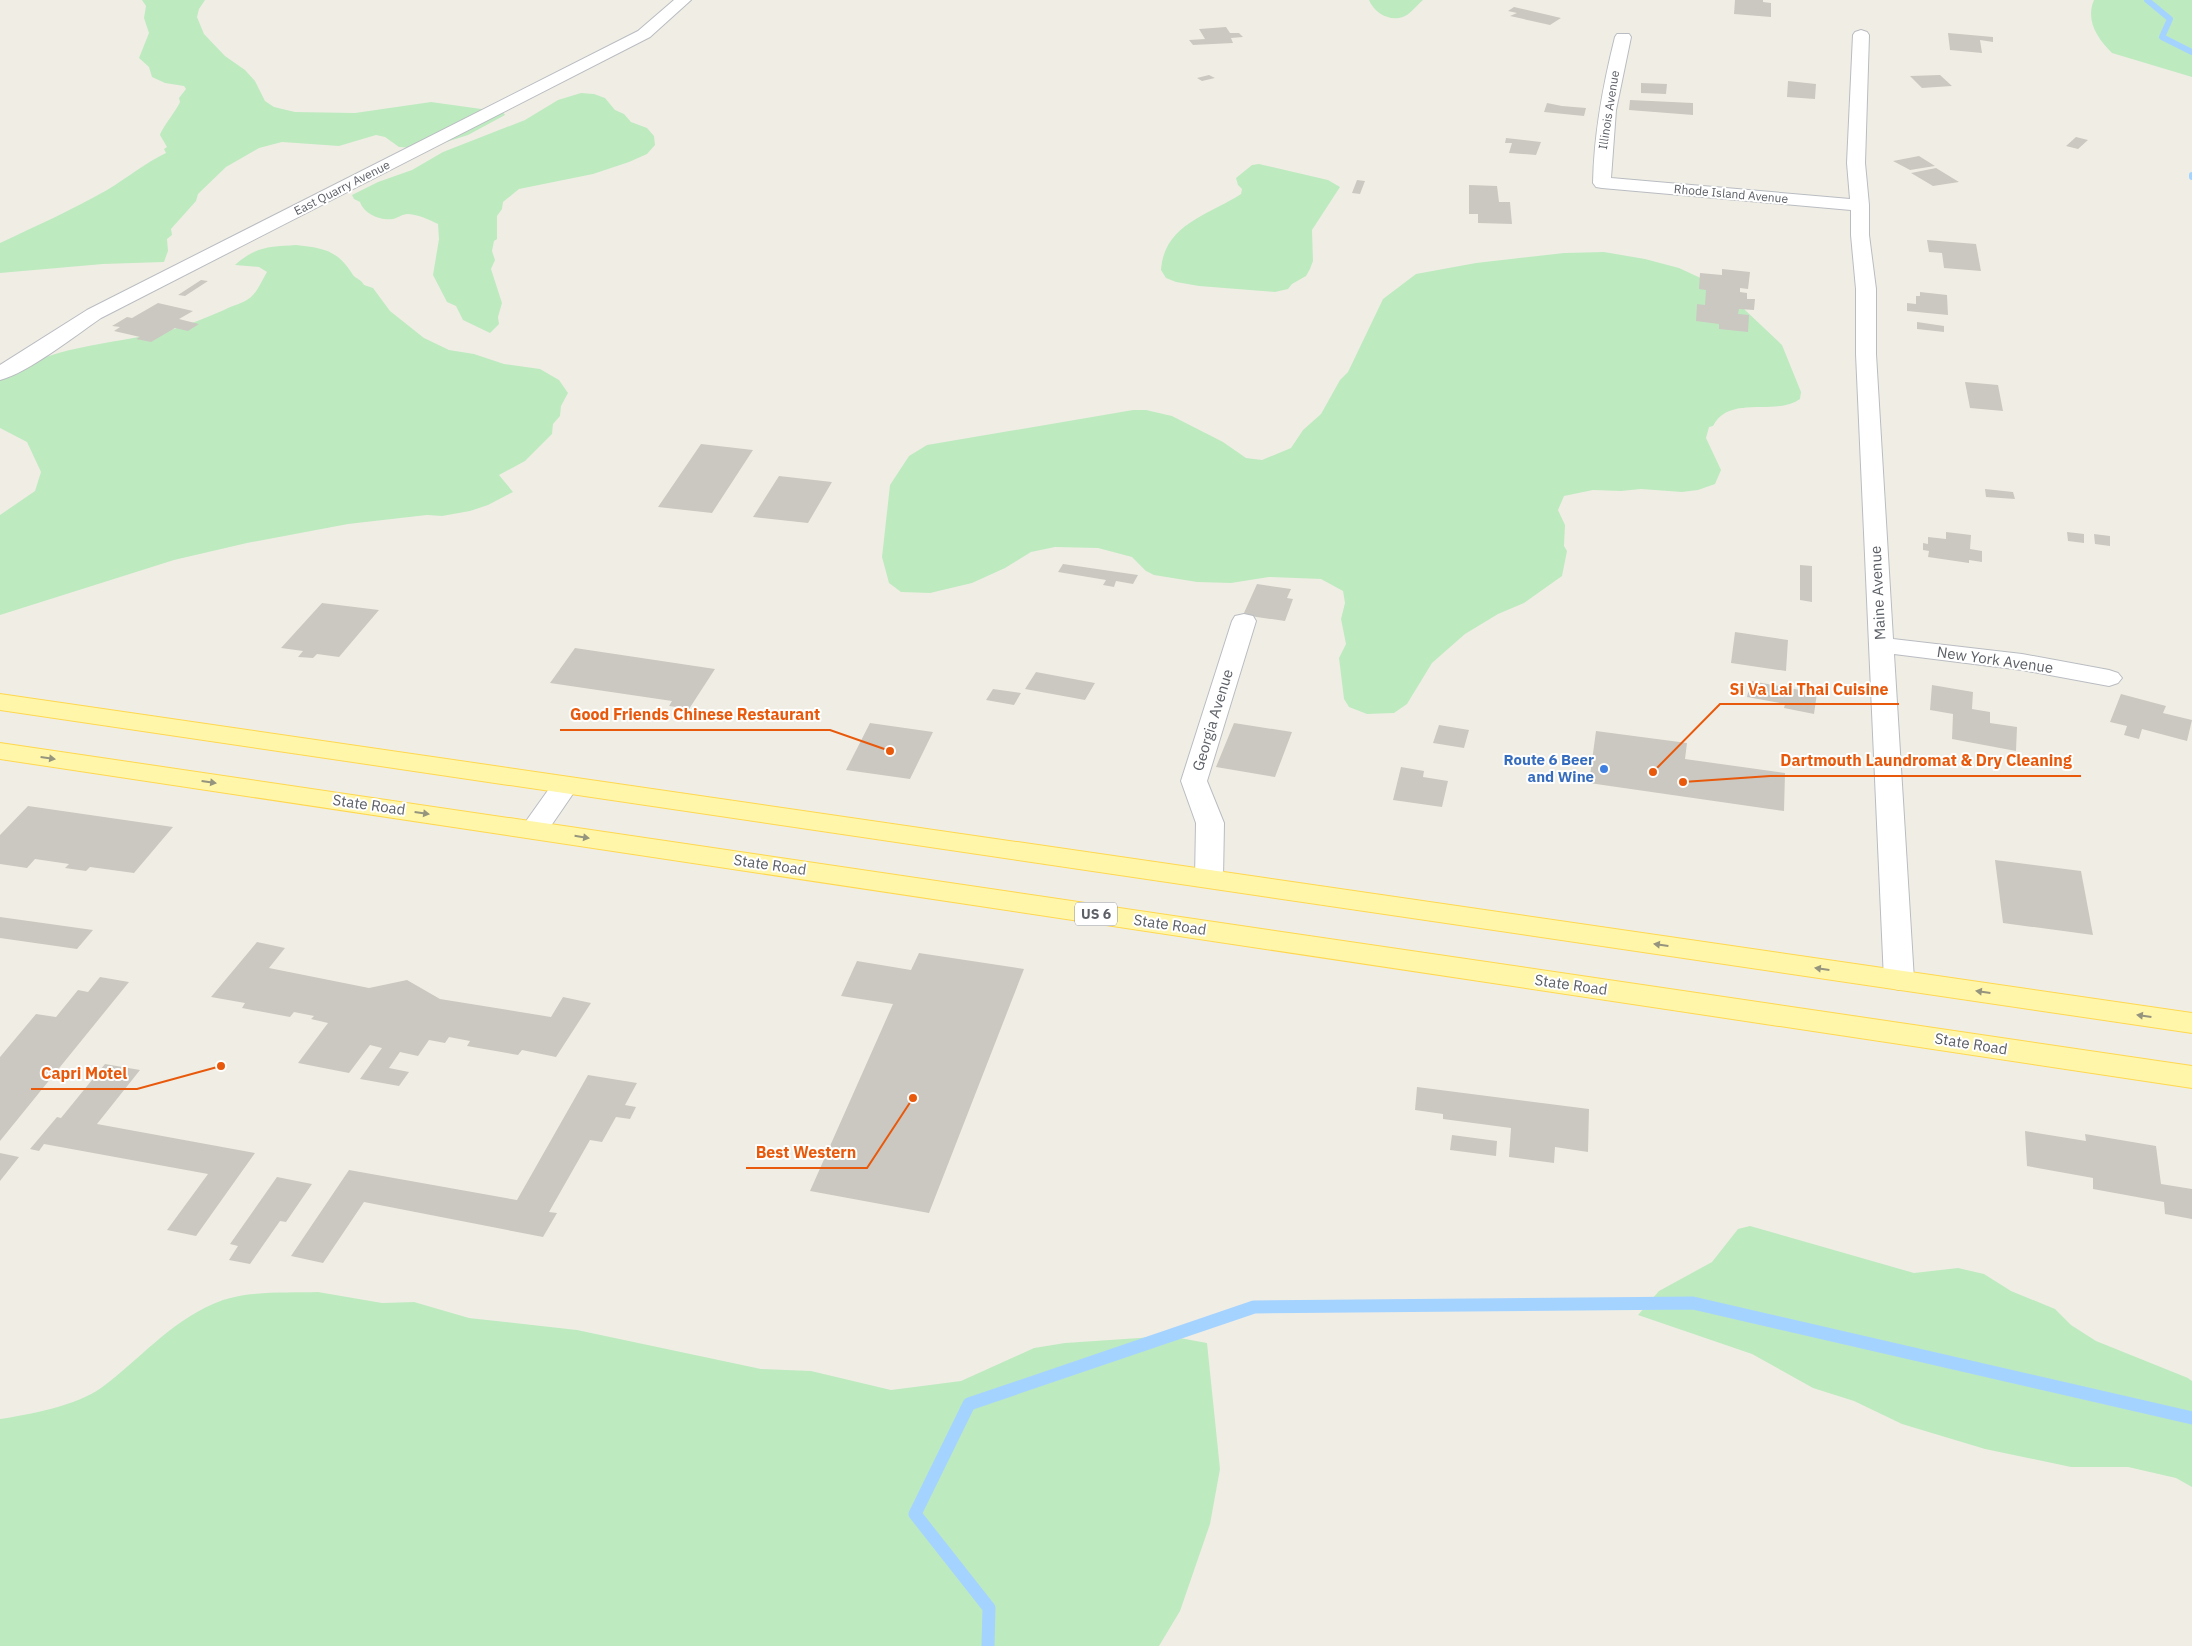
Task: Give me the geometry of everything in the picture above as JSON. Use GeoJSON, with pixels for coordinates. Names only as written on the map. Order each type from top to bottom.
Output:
{"type":"FeatureCollection","features":[{"type":"Feature","properties":{"kind":"main road"},"geometry":{"type":"LineString","coordinates":[[0,702],[2192,1023]]}},
{"type":"Feature","properties":{"kind":"main road","name":"State Road"},"geometry":{"type":"LineString","coordinates":[[0,751],[2192,1077]]}},
{"type":"Feature","properties":{"kind":"street","name":"East Quarry Avenue"},"geometry":{"type":"LineString","coordinates":[[0,374],[94,314],[644,34],[682,0]]}},
{"type":"Feature","properties":{"kind":"street","name":"Maine Avenue"},"geometry":{"type":"LineString","coordinates":[[1861,35],[1856,163],[1860,206],[1860,235],[1866,289],[1866,354],[1899,980]]}},
{"type":"Feature","properties":{"kind":"street","name":"Illinois Avenue"},"geometry":{"type":"LineString","coordinates":[[1602,183],[1602,146],[1612,84],[1623,37]]}},
{"type":"Feature","properties":{"kind":"street","name":"Rhode Island Avenue"},"geometry":{"type":"LineString","coordinates":[[1602,183],[1860,206]]}},
{"type":"Feature","properties":{"kind":"street","name":"Georgia Avenue"},"geometry":{"type":"LineString","coordinates":[[1209,878],[1210,823],[1194,781],[1244,621]]}},
{"type":"Feature","properties":{"kind":"street","name":"New York Avenue"},"geometry":{"type":"LineString","coordinates":[[1881,645],[2022,662],[2109,678]]}},
{"type":"Feature","properties":{"kind":"street"},"geometry":{"type":"LineString","coordinates":[[534,830],[566,785]]}},
{"type":"Feature","properties":{"kind":"green space"},"geometry":{"type":"Polygon","coordinates":[[[142,0],[205,0],[199,9],[197,17],[204,34],[225,56],[245,70],[255,81],[265,101],[274,107],[295,112],[355,113],[431,102],[503,112],[505,115],[468,135],[440,144],[415,148],[399,147],[385,137],[376,135],[339,146],[282,142],[259,148],[226,167],[198,194],[196,201],[171,229],[172,235],[167,239],[168,251],[164,262],[103,264],[0,273],[0,243],[94,197],[166,153],[164,149],[167,147],[160,135],[180,102],[179,98],[186,89],[184,86],[165,83],[152,77],[149,67],[139,58],[149,33],[144,18],[146,6],[142,0]]]}},
{"type":"Feature","properties":{"kind":"green space"},"geometry":{"type":"Polygon","coordinates":[[[1369,0],[1423,0],[1407,15],[1394,18],[1379,13],[1369,0]]]}},
{"type":"Feature","properties":{"kind":"green space"},"geometry":{"type":"Polygon","coordinates":[[[2094,0],[2192,0],[2192,77],[2112,53],[2094,29],[2091,15],[2094,0]]]}},
{"type":"Feature","properties":{"kind":"green space"},"geometry":{"type":"Polygon","coordinates":[[[581,93],[594,94],[605,98],[615,110],[624,114],[631,122],[647,128],[654,136],[655,145],[647,154],[629,162],[593,174],[519,189],[503,202],[502,209],[497,216],[497,239],[494,241],[492,251],[495,260],[491,269],[502,303],[498,317],[499,324],[490,333],[463,320],[456,306],[447,302],[433,275],[439,239],[438,224],[416,215],[408,214],[393,219],[378,218],[365,210],[352,195],[378,182],[412,170],[443,152],[525,120],[558,100],[581,93]]]}},
{"type":"Feature","properties":{"kind":"green space"},"geometry":{"type":"Polygon","coordinates":[[[1259,164],[1328,180],[1340,187],[1312,230],[1313,261],[1306,276],[1292,284],[1288,289],[1275,292],[1199,286],[1176,282],[1166,278],[1161,270],[1164,254],[1170,242],[1179,231],[1190,223],[1241,194],[1242,189],[1238,185],[1236,178],[1252,165],[1259,164]]]}},
{"type":"Feature","properties":{"kind":"green space"},"geometry":{"type":"Polygon","coordinates":[[[296,245],[322,249],[342,260],[354,276],[364,285],[373,288],[390,311],[424,338],[449,350],[474,354],[504,364],[540,369],[559,380],[568,393],[561,406],[560,416],[553,424],[552,434],[525,461],[499,475],[513,492],[488,505],[470,511],[442,516],[427,515],[348,524],[247,543],[174,560],[0,615],[0,515],[35,491],[41,472],[27,442],[0,428],[0,380],[19,368],[59,353],[167,331],[196,322],[241,303],[253,295],[267,272],[259,267],[235,265],[256,251],[270,247],[296,245]]]}},
{"type":"Feature","properties":{"kind":"green space"},"geometry":{"type":"Polygon","coordinates":[[[1604,252],[1645,259],[1679,268],[1705,280],[1738,300],[1745,310],[1782,345],[1801,392],[1800,399],[1790,404],[1741,408],[1730,411],[1721,416],[1713,426],[1709,427],[1706,438],[1721,470],[1715,484],[1698,490],[1682,492],[1641,489],[1621,491],[1593,490],[1564,496],[1558,510],[1565,525],[1564,546],[1567,551],[1562,576],[1524,603],[1498,614],[1465,634],[1432,663],[1407,704],[1394,713],[1367,714],[1349,707],[1344,699],[1339,658],[1346,644],[1341,619],[1345,603],[1343,591],[1321,579],[1269,577],[1231,583],[1197,582],[1154,575],[1146,571],[1132,557],[1098,548],[1055,547],[1031,552],[1005,568],[972,583],[930,593],[901,592],[889,583],[882,557],[890,485],[909,456],[927,445],[1133,410],[1146,410],[1172,416],[1223,442],[1246,458],[1262,460],[1291,448],[1303,430],[1321,414],[1340,380],[1348,372],[1383,299],[1416,274],[1476,263],[1564,253],[1604,252]]]}},
{"type":"Feature","properties":{"kind":"green space"},"geometry":{"type":"Polygon","coordinates":[[[1750,1226],[1914,1273],[1958,1268],[1984,1274],[2011,1291],[2055,1309],[2071,1325],[2096,1341],[2188,1378],[2192,1381],[2192,1487],[2176,1478],[2128,1467],[2071,1467],[1985,1449],[1902,1424],[1854,1401],[1813,1388],[1752,1354],[1638,1315],[1659,1291],[1712,1262],[1738,1229],[1750,1226]]]}},
{"type":"Feature","properties":{"kind":"green space"},"geometry":{"type":"Polygon","coordinates":[[[318,1292],[382,1303],[414,1302],[469,1318],[577,1330],[761,1369],[811,1371],[891,1390],[961,1381],[1034,1348],[1065,1343],[1169,1336],[1207,1343],[1220,1469],[1210,1524],[1180,1611],[1159,1646],[0,1646],[0,1419],[52,1408],[91,1394],[115,1377],[182,1321],[213,1304],[251,1294],[318,1292]]]}},
{"type":"Feature","properties":{"kind":"building"},"geometry":{"type":"Polygon","coordinates":[[[1735,0],[1763,0],[1763,2],[1771,3],[1771,17],[1734,14],[1735,0]]]}},
{"type":"Feature","properties":{"kind":"building"},"geometry":{"type":"Polygon","coordinates":[[[1514,7],[1561,18],[1550,25],[1510,16],[1517,13],[1508,11],[1514,7]]]}},
{"type":"Feature","properties":{"kind":"building"},"geometry":{"type":"Polygon","coordinates":[[[1226,27],[1230,33],[1239,33],[1243,37],[1231,38],[1233,43],[1193,45],[1189,40],[1205,39],[1199,29],[1226,27]]]}},
{"type":"Feature","properties":{"kind":"building"},"geometry":{"type":"Polygon","coordinates":[[[1948,33],[1993,37],[1993,42],[1980,40],[1982,53],[1950,50],[1948,33]]]}},
{"type":"Feature","properties":{"kind":"building"},"geometry":{"type":"Polygon","coordinates":[[[1209,75],[1215,78],[1202,81],[1197,78],[1209,75]]]}},
{"type":"Feature","properties":{"kind":"building"},"geometry":{"type":"Polygon","coordinates":[[[1940,75],[1952,86],[1922,88],[1910,76],[1940,75]]]}},
{"type":"Feature","properties":{"kind":"building"},"geometry":{"type":"Polygon","coordinates":[[[1788,81],[1816,84],[1815,99],[1787,97],[1788,81]]]}},
{"type":"Feature","properties":{"kind":"building"},"geometry":{"type":"Polygon","coordinates":[[[1641,83],[1667,84],[1666,94],[1641,93],[1641,83]]]}},
{"type":"Feature","properties":{"kind":"building"},"geometry":{"type":"Polygon","coordinates":[[[1630,100],[1693,103],[1693,115],[1629,110],[1630,100]]]}},
{"type":"Feature","properties":{"kind":"building"},"geometry":{"type":"Polygon","coordinates":[[[1547,103],[1586,108],[1584,116],[1544,112],[1547,103]]]}},
{"type":"Feature","properties":{"kind":"building"},"geometry":{"type":"Polygon","coordinates":[[[2076,137],[2088,140],[2078,149],[2066,146],[2076,137]]]}},
{"type":"Feature","properties":{"kind":"building"},"geometry":{"type":"Polygon","coordinates":[[[1506,138],[1541,142],[1536,155],[1509,153],[1512,143],[1505,143],[1506,138]]]}},
{"type":"Feature","properties":{"kind":"building"},"geometry":{"type":"Polygon","coordinates":[[[1919,156],[1935,166],[1910,170],[1893,161],[1919,156]]]}},
{"type":"Feature","properties":{"kind":"building"},"geometry":{"type":"Polygon","coordinates":[[[1936,168],[1959,182],[1933,186],[1911,173],[1936,168]]]}},
{"type":"Feature","properties":{"kind":"building"},"geometry":{"type":"Polygon","coordinates":[[[1357,180],[1365,181],[1360,194],[1352,193],[1357,180]]]}},
{"type":"Feature","properties":{"kind":"building"},"geometry":{"type":"Polygon","coordinates":[[[1469,185],[1497,186],[1499,202],[1510,202],[1512,224],[1478,223],[1478,214],[1469,214],[1469,185]]]}},
{"type":"Feature","properties":{"kind":"building"},"geometry":{"type":"Polygon","coordinates":[[[1927,240],[1976,244],[1981,271],[1944,268],[1942,253],[1929,252],[1927,240]]]}},
{"type":"Feature","properties":{"kind":"building"},"geometry":{"type":"Polygon","coordinates":[[[1722,269],[1750,272],[1748,289],[1740,288],[1740,292],[1747,293],[1747,299],[1755,299],[1754,310],[1739,309],[1738,314],[1749,315],[1748,332],[1719,329],[1719,324],[1696,321],[1697,304],[1705,305],[1706,290],[1699,289],[1700,273],[1722,275],[1722,269]]]}},
{"type":"Feature","properties":{"kind":"building"},"geometry":{"type":"Polygon","coordinates":[[[201,280],[208,281],[185,296],[178,295],[201,280]]]}},
{"type":"Feature","properties":{"kind":"building"},"geometry":{"type":"Polygon","coordinates":[[[1920,292],[1947,295],[1948,315],[1907,311],[1907,303],[1916,304],[1916,296],[1920,296],[1920,292]]]}},
{"type":"Feature","properties":{"kind":"building"},"geometry":{"type":"Polygon","coordinates":[[[158,303],[193,311],[179,319],[199,324],[188,331],[175,328],[151,342],[136,339],[140,337],[114,331],[120,327],[112,326],[127,317],[132,318],[158,303]]]}},
{"type":"Feature","properties":{"kind":"building"},"geometry":{"type":"Polygon","coordinates":[[[1917,322],[1944,326],[1944,332],[1917,329],[1917,322]]]}},
{"type":"Feature","properties":{"kind":"building"},"geometry":{"type":"Polygon","coordinates":[[[1965,382],[1998,385],[2003,411],[1970,408],[1965,382]]]}},
{"type":"Feature","properties":{"kind":"building"},"geometry":{"type":"Polygon","coordinates":[[[701,444],[753,450],[712,513],[658,507],[701,444]]]}},
{"type":"Feature","properties":{"kind":"building"},"geometry":{"type":"Polygon","coordinates":[[[779,476],[832,482],[808,523],[753,517],[779,476]]]}},
{"type":"Feature","properties":{"kind":"building"},"geometry":{"type":"Polygon","coordinates":[[[1985,489],[2013,492],[2015,499],[1986,497],[1985,489]]]}},
{"type":"Feature","properties":{"kind":"building"},"geometry":{"type":"Polygon","coordinates":[[[1946,532],[1971,535],[1970,549],[1982,551],[1982,562],[1969,560],[1969,563],[1928,557],[1929,551],[1923,550],[1923,543],[1928,544],[1928,537],[1946,539],[1946,532]]]}},
{"type":"Feature","properties":{"kind":"building"},"geometry":{"type":"Polygon","coordinates":[[[2067,532],[2084,534],[2084,543],[2068,541],[2067,532]]]}},
{"type":"Feature","properties":{"kind":"building"},"geometry":{"type":"Polygon","coordinates":[[[2094,534],[2110,536],[2110,546],[2095,544],[2094,534]]]}},
{"type":"Feature","properties":{"kind":"building"},"geometry":{"type":"Polygon","coordinates":[[[1063,564],[1138,575],[1133,584],[1116,581],[1114,587],[1103,585],[1106,580],[1058,572],[1063,564]]]}},
{"type":"Feature","properties":{"kind":"building"},"geometry":{"type":"Polygon","coordinates":[[[1800,565],[1812,566],[1812,602],[1800,600],[1800,565]]]}},
{"type":"Feature","properties":{"kind":"building"},"geometry":{"type":"Polygon","coordinates":[[[1257,584],[1291,589],[1287,598],[1293,599],[1285,621],[1243,615],[1257,584]]]}},
{"type":"Feature","properties":{"kind":"building"},"geometry":{"type":"Polygon","coordinates":[[[322,603],[379,610],[339,657],[317,654],[313,658],[298,657],[303,651],[281,648],[322,603]]]}},
{"type":"Feature","properties":{"kind":"building"},"geometry":{"type":"Polygon","coordinates":[[[1735,632],[1788,640],[1786,671],[1731,663],[1735,632]]]}},
{"type":"Feature","properties":{"kind":"building"},"geometry":{"type":"Polygon","coordinates":[[[575,648],[715,669],[689,709],[669,706],[672,701],[550,683],[575,648]]]}},
{"type":"Feature","properties":{"kind":"building"},"geometry":{"type":"Polygon","coordinates":[[[1036,672],[1095,683],[1085,700],[1025,689],[1036,672]]]}},
{"type":"Feature","properties":{"kind":"building"},"geometry":{"type":"Polygon","coordinates":[[[1751,681],[1817,693],[1814,714],[1784,708],[1785,704],[1747,697],[1751,681]]]}},
{"type":"Feature","properties":{"kind":"building"},"geometry":{"type":"Polygon","coordinates":[[[1932,685],[1973,692],[1972,709],[1990,712],[1990,723],[2017,727],[2016,751],[1952,739],[1953,714],[1930,710],[1932,685]]]}},
{"type":"Feature","properties":{"kind":"building"},"geometry":{"type":"Polygon","coordinates":[[[993,689],[1021,693],[1014,705],[986,700],[993,689]]]}},
{"type":"Feature","properties":{"kind":"building"},"geometry":{"type":"Polygon","coordinates":[[[2121,694],[2166,706],[2163,713],[2192,720],[2187,741],[2142,729],[2139,739],[2124,735],[2127,726],[2110,722],[2121,694]]]}},
{"type":"Feature","properties":{"kind":"building"},"geometry":{"type":"Polygon","coordinates":[[[870,723],[933,732],[910,779],[846,770],[870,723]]]}},
{"type":"Feature","properties":{"kind":"building"},"geometry":{"type":"Polygon","coordinates":[[[1234,723],[1292,732],[1275,777],[1216,767],[1234,723]]]}},
{"type":"Feature","properties":{"kind":"building"},"geometry":{"type":"Polygon","coordinates":[[[1439,725],[1469,730],[1464,748],[1433,743],[1439,725]]]}},
{"type":"Feature","properties":{"kind":"building"},"geometry":{"type":"Polygon","coordinates":[[[1596,731],[1687,743],[1685,759],[1785,773],[1784,811],[1589,783],[1596,731]]]}},
{"type":"Feature","properties":{"kind":"building"},"geometry":{"type":"Polygon","coordinates":[[[1401,767],[1424,771],[1423,777],[1448,781],[1442,807],[1393,800],[1401,767]]]}},
{"type":"Feature","properties":{"kind":"building"},"geometry":{"type":"Polygon","coordinates":[[[28,806],[173,827],[134,873],[90,867],[86,871],[65,868],[69,864],[35,859],[27,868],[0,864],[0,835],[28,806]]]}},
{"type":"Feature","properties":{"kind":"building"},"geometry":{"type":"Polygon","coordinates":[[[1995,860],[2081,871],[2093,935],[2003,923],[1995,860]]]}},
{"type":"Feature","properties":{"kind":"building"},"geometry":{"type":"Polygon","coordinates":[[[0,917],[93,930],[77,949],[0,938],[0,917]]]}},
{"type":"Feature","properties":{"kind":"building"},"geometry":{"type":"Polygon","coordinates":[[[257,942],[285,948],[269,968],[369,988],[407,980],[440,999],[551,1017],[563,997],[591,1003],[556,1057],[522,1050],[518,1055],[467,1046],[470,1041],[449,1037],[445,1043],[429,1040],[418,1056],[400,1052],[389,1068],[409,1072],[399,1086],[360,1079],[382,1048],[370,1045],[349,1073],[298,1063],[328,1023],[311,1019],[314,1016],[294,1012],[290,1017],[242,1008],[245,1003],[211,997],[257,942]]]}},
{"type":"Feature","properties":{"kind":"building"},"geometry":{"type":"Polygon","coordinates":[[[919,953],[1024,969],[929,1213],[810,1191],[893,1004],[841,996],[857,961],[911,970],[919,953]]]}},
{"type":"Feature","properties":{"kind":"building"},"geometry":{"type":"Polygon","coordinates":[[[100,977],[129,982],[0,1141],[0,1057],[36,1014],[56,1017],[78,990],[88,992],[100,977]]]}},
{"type":"Feature","properties":{"kind":"building"},"geometry":{"type":"Polygon","coordinates":[[[105,1064],[140,1070],[97,1124],[255,1153],[196,1236],[167,1230],[208,1174],[44,1144],[39,1151],[30,1149],[57,1117],[61,1118],[105,1064]]]}},
{"type":"Feature","properties":{"kind":"building"},"geometry":{"type":"Polygon","coordinates":[[[588,1075],[637,1083],[625,1105],[636,1107],[630,1119],[616,1117],[602,1142],[590,1140],[549,1212],[557,1213],[543,1237],[364,1202],[323,1263],[291,1256],[349,1170],[517,1200],[588,1075]]]}},
{"type":"Feature","properties":{"kind":"building"},"geometry":{"type":"Polygon","coordinates":[[[1417,1087],[1589,1109],[1588,1152],[1555,1147],[1554,1163],[1509,1157],[1511,1128],[1443,1119],[1443,1114],[1415,1110],[1417,1087]]]}},
{"type":"Feature","properties":{"kind":"building"},"geometry":{"type":"Polygon","coordinates":[[[2025,1131],[2086,1141],[2085,1134],[2156,1146],[2161,1184],[2192,1189],[2192,1219],[2165,1214],[2164,1202],[2093,1189],[2093,1178],[2027,1166],[2025,1131]]]}},
{"type":"Feature","properties":{"kind":"building"},"geometry":{"type":"Polygon","coordinates":[[[1452,1135],[1497,1141],[1496,1156],[1450,1150],[1452,1135]]]}},
{"type":"Feature","properties":{"kind":"building"},"geometry":{"type":"Polygon","coordinates":[[[0,1153],[19,1157],[0,1181],[0,1153]]]}},
{"type":"Feature","properties":{"kind":"building"},"geometry":{"type":"Polygon","coordinates":[[[277,1177],[312,1184],[286,1222],[280,1221],[250,1264],[229,1260],[238,1246],[230,1244],[277,1177]]]}},
{"type":"Feature","properties":{"kind":"waterway"},"geometry":{"type":"LineString","coordinates":[[2147,0],[2170,19],[2162,37],[2192,52]]}},
{"type":"Feature","properties":{"kind":"waterway"},"geometry":{"type":"LineString","coordinates":[[988,1646],[989,1608],[915,1514],[969,1404],[1254,1307],[1693,1303],[2192,1418]]}},
{"type":"Feature","properties":{"kind":"place","name":"Good Friends Chinese Restaurant"},"geometry":{"type":"Point","coordinates":[890,751]}},
{"type":"Feature","properties":{"kind":"place","name":"Route 6 Beer and Wine"},"geometry":{"type":"Point","coordinates":[1604,769]}},
{"type":"Feature","properties":{"kind":"place","name":"Si Va Lai Thai Cuisine"},"geometry":{"type":"Point","coordinates":[1653,772]}},
{"type":"Feature","properties":{"kind":"place","name":"Dartmouth Laundromat & Dry Cleaning"},"geometry":{"type":"Point","coordinates":[1683,782]}},
{"type":"Feature","properties":{"kind":"place","name":"Capri Motel"},"geometry":{"type":"Point","coordinates":[221,1066]}},
{"type":"Feature","properties":{"kind":"place","name":"Best Western"},"geometry":{"type":"Point","coordinates":[913,1098]}}]}
